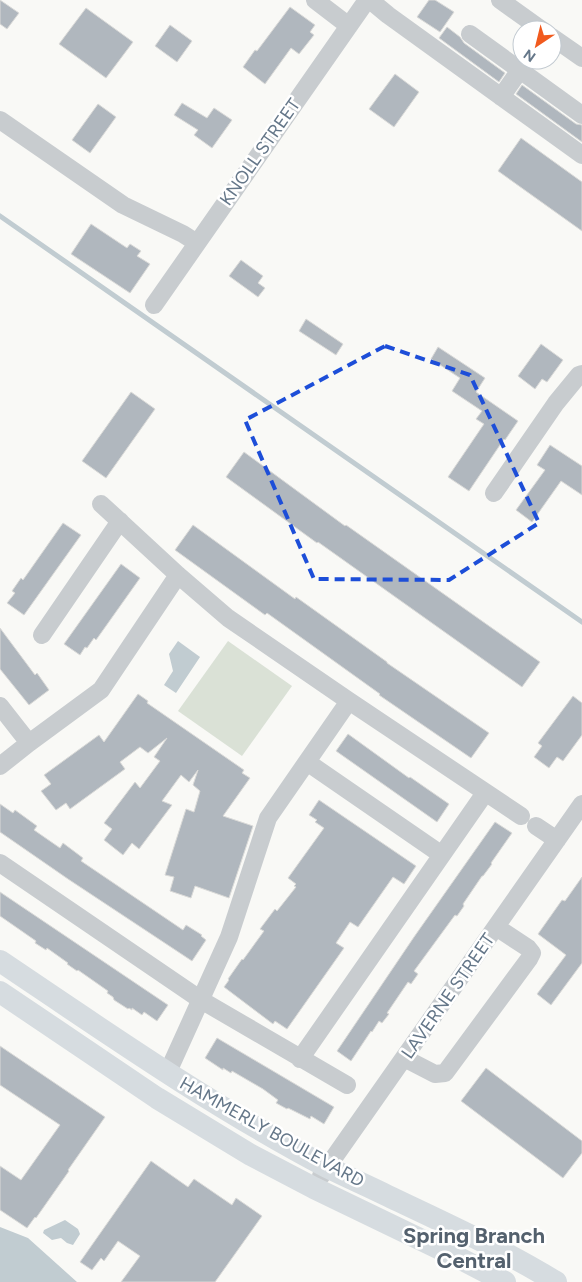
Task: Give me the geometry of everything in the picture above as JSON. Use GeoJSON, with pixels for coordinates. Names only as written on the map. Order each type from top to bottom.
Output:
{"type":"FeatureCollection","features":[{"type":"Feature","properties":{"kind":"main road","name":"HAMMERLY BOULEVARD"},"geometry":{"type":"LineString","coordinates":[[0,961],[167,1074],[254,1126],[327,1167],[474,1236],[556,1282]]}},
{"type":"Feature","properties":{"kind":"main road","name":"HAMMERLY BOULEVARD"},"geometry":{"type":"LineString","coordinates":[[0,992],[157,1098],[251,1155],[505,1282]]}},
{"type":"Feature","properties":{"kind":"main road"},"geometry":{"type":"LineString","coordinates":[[157,1098],[167,1074]]}},
{"type":"Feature","properties":{"kind":"street"},"geometry":{"type":"LineString","coordinates":[[315,0],[349,26]]}},
{"type":"Feature","properties":{"kind":"street"},"geometry":{"type":"LineString","coordinates":[[369,0],[582,155]]}},
{"type":"Feature","properties":{"kind":"street","name":"KNOLL STREET"},"geometry":{"type":"LineString","coordinates":[[154,305],[369,0]]}},
{"type":"Feature","properties":{"kind":"street"},"geometry":{"type":"LineString","coordinates":[[500,0],[528,20]]}},
{"type":"Feature","properties":{"kind":"street"},"geometry":{"type":"LineString","coordinates":[[470,34],[512,64]]}},
{"type":"Feature","properties":{"kind":"street"},"geometry":{"type":"LineString","coordinates":[[562,44],[582,58]]}},
{"type":"Feature","properties":{"kind":"street"},"geometry":{"type":"LineString","coordinates":[[501,97],[520,70],[582,115]]}},
{"type":"Feature","properties":{"kind":"street"},"geometry":{"type":"LineString","coordinates":[[0,120],[123,205],[183,234],[197,243]]}},
{"type":"Feature","properties":{"kind":"street"},"geometry":{"type":"LineString","coordinates":[[494,493],[556,403],[579,375],[582,374]]}},
{"type":"Feature","properties":{"kind":"street"},"geometry":{"type":"LineString","coordinates":[[101,504],[228,618],[521,816]]}},
{"type":"Feature","properties":{"kind":"street"},"geometry":{"type":"LineString","coordinates":[[42,635],[120,521]]}},
{"type":"Feature","properties":{"kind":"street"},"geometry":{"type":"LineString","coordinates":[[0,766],[101,690],[178,575]]}},
{"type":"Feature","properties":{"kind":"street"},"geometry":{"type":"LineString","coordinates":[[167,1074],[229,937],[268,818],[349,701]]}},
{"type":"Feature","properties":{"kind":"street"},"geometry":{"type":"LineString","coordinates":[[0,706],[29,743]]}},
{"type":"Feature","properties":{"kind":"street"},"geometry":{"type":"LineString","coordinates":[[307,762],[442,855]]}},
{"type":"Feature","properties":{"kind":"street"},"geometry":{"type":"LineString","coordinates":[[300,1058],[485,793]]}},
{"type":"Feature","properties":{"kind":"street","name":"LAVERNE STREET"},"geometry":{"type":"LineString","coordinates":[[314,1188],[582,804]]}},
{"type":"Feature","properties":{"kind":"street"},"geometry":{"type":"LineString","coordinates":[[536,826],[558,840]]}},
{"type":"Feature","properties":{"kind":"street"},"geometry":{"type":"LineString","coordinates":[[0,863],[201,1000],[347,1085]]}},
{"type":"Feature","properties":{"kind":"street"},"geometry":{"type":"LineString","coordinates":[[404,1058],[435,1074],[445,1073],[529,959],[532,953],[528,948],[496,927]]}},
{"type":"Feature","properties":{"kind":"highlighted area"},"geometry":{"type":"Polygon","coordinates":[[[385,346],[470,375],[539,523],[449,580],[314,579],[245,420],[385,346]]]}},
{"type":"Feature","properties":{"kind":"shaded area"},"geometry":{"type":"Polygon","coordinates":[[[178,641],[200,657],[176,693],[164,685],[173,671],[169,654],[178,641]]]}},
{"type":"Feature","properties":{"kind":"shaded area"},"geometry":{"type":"Polygon","coordinates":[[[228,641],[292,686],[242,756],[178,711],[228,641]]]}},
{"type":"Feature","properties":{"kind":"shaded area"},"geometry":{"type":"Polygon","coordinates":[[[65,1220],[78,1229],[80,1234],[73,1245],[61,1238],[52,1240],[43,1233],[44,1230],[65,1220]]]}},
{"type":"Feature","properties":{"kind":"shaded area"},"geometry":{"type":"Polygon","coordinates":[[[0,1227],[28,1238],[77,1282],[0,1282],[0,1227]]]}},
{"type":"Feature","properties":{"kind":"building"},"geometry":{"type":"Polygon","coordinates":[[[0,0],[19,13],[7,29],[0,24],[0,0]]]}},
{"type":"Feature","properties":{"kind":"building"},"geometry":{"type":"Polygon","coordinates":[[[429,0],[435,0],[454,12],[440,32],[417,17],[429,0]]]}},
{"type":"Feature","properties":{"kind":"building"},"geometry":{"type":"Polygon","coordinates":[[[290,7],[315,25],[310,32],[314,35],[299,54],[291,48],[265,84],[243,67],[290,7]]]}},
{"type":"Feature","properties":{"kind":"building"},"geometry":{"type":"Polygon","coordinates":[[[86,8],[133,42],[106,78],[59,44],[86,8]]]}},
{"type":"Feature","properties":{"kind":"building"},"geometry":{"type":"Polygon","coordinates":[[[170,25],[192,41],[177,62],[155,46],[170,25]]]}},
{"type":"Feature","properties":{"kind":"building"},"geometry":{"type":"Polygon","coordinates":[[[447,27],[460,37],[464,43],[505,73],[499,82],[439,38],[447,27]]]}},
{"type":"Feature","properties":{"kind":"building"},"geometry":{"type":"Polygon","coordinates":[[[395,74],[419,92],[394,127],[369,109],[395,74]]]}},
{"type":"Feature","properties":{"kind":"building"},"geometry":{"type":"Polygon","coordinates":[[[522,85],[576,124],[582,125],[582,142],[516,94],[522,85]]]}},
{"type":"Feature","properties":{"kind":"building"},"geometry":{"type":"Polygon","coordinates":[[[182,103],[207,118],[214,108],[232,120],[212,148],[194,135],[198,130],[174,115],[182,103]]]}},
{"type":"Feature","properties":{"kind":"building"},"geometry":{"type":"Polygon","coordinates":[[[98,104],[116,117],[90,153],[72,140],[98,104]]]}},
{"type":"Feature","properties":{"kind":"building"},"geometry":{"type":"Polygon","coordinates":[[[521,138],[582,182],[582,231],[498,171],[521,138]]]}},
{"type":"Feature","properties":{"kind":"building"},"geometry":{"type":"Polygon","coordinates":[[[91,224],[127,248],[130,244],[141,251],[137,256],[150,264],[130,293],[71,254],[91,224]]]}},
{"type":"Feature","properties":{"kind":"building"},"geometry":{"type":"Polygon","coordinates":[[[241,260],[263,276],[258,283],[265,288],[258,297],[229,276],[241,260]]]}},
{"type":"Feature","properties":{"kind":"building"},"geometry":{"type":"Polygon","coordinates":[[[306,319],[343,344],[336,355],[299,331],[306,319]]]}},
{"type":"Feature","properties":{"kind":"building"},"geometry":{"type":"Polygon","coordinates":[[[541,344],[563,360],[547,382],[542,379],[535,389],[518,376],[541,344]]]}},
{"type":"Feature","properties":{"kind":"building"},"geometry":{"type":"Polygon","coordinates":[[[438,347],[485,378],[476,392],[518,421],[469,491],[448,477],[484,424],[476,419],[482,411],[452,391],[460,378],[431,359],[438,347]]]}},
{"type":"Feature","properties":{"kind":"building"},"geometry":{"type":"Polygon","coordinates":[[[131,392],[155,409],[106,478],[82,461],[131,392]]]}},
{"type":"Feature","properties":{"kind":"building"},"geometry":{"type":"Polygon","coordinates":[[[550,445],[582,466],[582,495],[561,481],[532,522],[516,510],[545,470],[537,465],[550,445]]]}},
{"type":"Feature","properties":{"kind":"building"},"geometry":{"type":"Polygon","coordinates":[[[244,452],[345,526],[540,662],[522,687],[226,477],[244,452]]]}},
{"type":"Feature","properties":{"kind":"building"},"geometry":{"type":"Polygon","coordinates":[[[63,523],[81,535],[24,615],[7,603],[15,593],[12,591],[21,578],[23,580],[63,523]]]}},
{"type":"Feature","properties":{"kind":"building"},"geometry":{"type":"Polygon","coordinates":[[[193,525],[295,599],[296,597],[387,663],[489,733],[471,758],[175,550],[193,525]]]}},
{"type":"Feature","properties":{"kind":"building"},"geometry":{"type":"Polygon","coordinates":[[[121,564],[140,578],[96,640],[94,638],[80,655],[64,644],[121,564]]]}},
{"type":"Feature","properties":{"kind":"building"},"geometry":{"type":"Polygon","coordinates":[[[0,628],[35,675],[37,673],[49,690],[29,705],[0,669],[0,628]]]}},
{"type":"Feature","properties":{"kind":"building"},"geometry":{"type":"Polygon","coordinates":[[[138,694],[148,701],[147,703],[244,770],[242,773],[250,778],[223,816],[253,826],[229,898],[195,886],[191,898],[170,891],[174,877],[165,875],[186,809],[194,812],[200,791],[193,785],[198,770],[189,782],[181,775],[162,801],[172,805],[139,849],[132,843],[123,855],[104,840],[112,829],[104,823],[135,782],[140,788],[160,761],[154,757],[167,738],[148,753],[140,747],[120,762],[125,769],[70,809],[66,803],[56,810],[41,791],[51,784],[44,775],[99,735],[104,742],[138,694]]]}},
{"type":"Feature","properties":{"kind":"building"},"geometry":{"type":"Polygon","coordinates":[[[573,696],[582,703],[582,735],[563,761],[557,757],[549,768],[534,757],[542,746],[538,743],[573,696]]]}},
{"type":"Feature","properties":{"kind":"building"},"geometry":{"type":"Polygon","coordinates":[[[348,734],[449,804],[437,822],[336,751],[348,734]]]}},
{"type":"Feature","properties":{"kind":"building"},"geometry":{"type":"Polygon","coordinates":[[[319,800],[416,866],[404,884],[393,877],[358,927],[350,922],[336,943],[344,948],[287,1029],[275,1021],[273,1024],[224,987],[242,959],[264,931],[260,929],[275,909],[277,911],[296,887],[294,886],[296,884],[288,878],[324,828],[309,815],[319,800]]]}},
{"type":"Feature","properties":{"kind":"building"},"geometry":{"type":"Polygon","coordinates":[[[0,804],[13,813],[15,810],[37,826],[34,830],[60,848],[63,843],[83,858],[81,861],[183,930],[186,925],[202,935],[206,940],[192,961],[0,832],[0,804]]]}},
{"type":"Feature","properties":{"kind":"building"},"geometry":{"type":"Polygon","coordinates":[[[495,822],[512,833],[463,904],[464,906],[457,916],[455,915],[414,971],[418,974],[411,984],[408,982],[387,1013],[389,1014],[382,1023],[379,1021],[351,1061],[337,1051],[495,822]]]}},
{"type":"Feature","properties":{"kind":"building"},"geometry":{"type":"Polygon","coordinates":[[[582,877],[582,963],[551,1005],[537,994],[566,955],[538,934],[562,900],[565,901],[582,877]]]}},
{"type":"Feature","properties":{"kind":"building"},"geometry":{"type":"Polygon","coordinates":[[[0,892],[168,1005],[157,1021],[144,1012],[142,1015],[114,1000],[107,993],[108,991],[67,964],[47,948],[46,950],[35,943],[36,941],[0,916],[0,892]]]}},
{"type":"Feature","properties":{"kind":"building"},"geometry":{"type":"Polygon","coordinates":[[[217,1038],[334,1107],[324,1124],[311,1116],[310,1119],[276,1103],[278,1100],[263,1089],[232,1071],[231,1073],[223,1068],[223,1070],[205,1058],[217,1038]]]}},
{"type":"Feature","properties":{"kind":"building"},"geometry":{"type":"Polygon","coordinates":[[[0,1046],[105,1117],[36,1218],[27,1228],[0,1210],[0,1166],[21,1180],[60,1125],[0,1085],[0,1046]]]}},
{"type":"Feature","properties":{"kind":"building"},"geometry":{"type":"Polygon","coordinates":[[[486,1068],[582,1141],[582,1153],[563,1178],[461,1101],[486,1068]]]}},
{"type":"Feature","properties":{"kind":"building"},"geometry":{"type":"Polygon","coordinates":[[[151,1161],[188,1187],[194,1179],[232,1205],[236,1198],[262,1216],[215,1282],[121,1282],[140,1256],[118,1241],[104,1261],[101,1258],[92,1270],[80,1262],[151,1161]]]}},
{"type":"Feature","properties":{"kind":"waterway"},"geometry":{"type":"LineString","coordinates":[[0,216],[582,622]]}},
{"type":"Feature","properties":{"kind":"district","name":"Spring Branch Central"},"geometry":{"type":"Point","coordinates":[474,1248]}}]}
